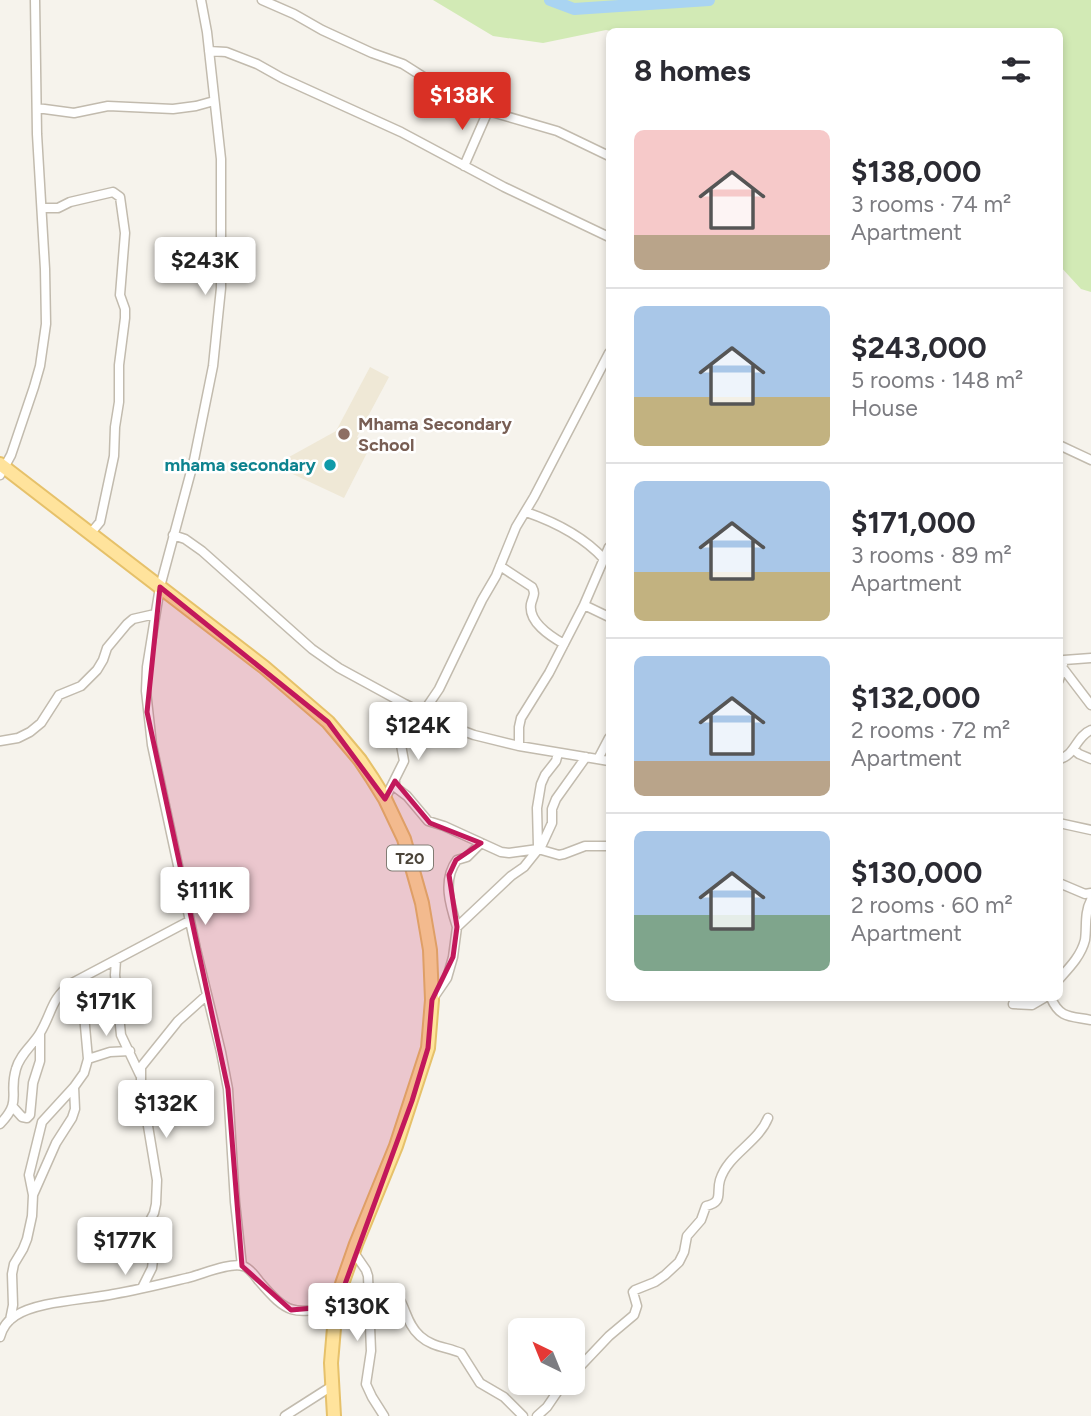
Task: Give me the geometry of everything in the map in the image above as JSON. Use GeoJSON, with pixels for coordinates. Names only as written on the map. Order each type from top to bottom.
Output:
{"type":"FeatureCollection","features":[{"type":"Feature","properties":{"kind":"main road","name":"T20"},"geometry":{"type":"LineString","coordinates":[[2,469],[264,667],[328,722],[360,760],[385,799],[404,839],[422,903],[430,950],[432,1000],[428,1048],[412,1101],[354,1251],[337,1306],[331,1363],[334,1416]]}},
{"type":"Feature","properties":{"kind":"street"},"geometry":{"type":"LineString","coordinates":[[2,469],[11,455],[31,398],[45,339],[46,269],[38,163],[35,0]]}},
{"type":"Feature","properties":{"kind":"street"},"geometry":{"type":"LineString","coordinates":[[201,0],[221,169],[218,328],[194,460],[160,587],[146,691],[152,745],[228,1091],[242,1266]]}},
{"type":"Feature","properties":{"kind":"street"},"geometry":{"type":"LineString","coordinates":[[262,0],[372,53],[403,64],[444,90],[488,111],[557,131],[606,155]]}},
{"type":"Feature","properties":{"kind":"street"},"geometry":{"type":"LineString","coordinates":[[209,51],[233,54],[257,64],[401,132],[504,187],[606,236]]}},
{"type":"Feature","properties":{"kind":"street"},"geometry":{"type":"LineString","coordinates":[[37,108],[74,113],[108,106],[173,109],[214,101]]}},
{"type":"Feature","properties":{"kind":"street"},"geometry":{"type":"LineString","coordinates":[[464,166],[488,111]]}},
{"type":"Feature","properties":{"kind":"street"},"geometry":{"type":"LineString","coordinates":[[42,208],[54,209],[70,202],[113,192],[120,197],[125,224],[120,295],[125,318],[114,427],[114,461],[100,522],[90,534]]}},
{"type":"Feature","properties":{"kind":"street"},"geometry":{"type":"LineString","coordinates":[[385,799],[404,761],[401,745],[403,736],[439,689],[500,566],[516,527],[606,359]]}},
{"type":"Feature","properties":{"kind":"street"},"geometry":{"type":"LineString","coordinates":[[1063,447],[1091,460]]}},
{"type":"Feature","properties":{"kind":"street"},"geometry":{"type":"LineString","coordinates":[[526,512],[574,534],[604,559]]}},
{"type":"Feature","properties":{"kind":"street"},"geometry":{"type":"LineString","coordinates":[[173,535],[185,539],[202,551],[299,638],[330,662],[442,723],[519,746],[606,760]]}},
{"type":"Feature","properties":{"kind":"street"},"geometry":{"type":"LineString","coordinates":[[519,746],[521,718],[549,673],[584,605],[606,554]]}},
{"type":"Feature","properties":{"kind":"street"},"geometry":{"type":"LineString","coordinates":[[500,566],[532,587],[535,592],[531,609],[535,619],[542,629],[564,644]]}},
{"type":"Feature","properties":{"kind":"street"},"geometry":{"type":"LineString","coordinates":[[584,605],[606,616]]}},
{"type":"Feature","properties":{"kind":"street"},"geometry":{"type":"LineString","coordinates":[[0,741],[18,738],[41,723],[59,695],[81,685],[97,670],[107,648],[127,624],[133,619],[155,614]]}},
{"type":"Feature","properties":{"kind":"street"},"geometry":{"type":"LineString","coordinates":[[1063,662],[1091,658]]}},
{"type":"Feature","properties":{"kind":"street"},"geometry":{"type":"LineString","coordinates":[[1063,665],[1091,705]]}},
{"type":"Feature","properties":{"kind":"street"},"geometry":{"type":"LineString","coordinates":[[1063,757],[1069,755],[1079,738],[1091,730]]}},
{"type":"Feature","properties":{"kind":"street"},"geometry":{"type":"LineString","coordinates":[[598,759],[606,744]]}},
{"type":"Feature","properties":{"kind":"street"},"geometry":{"type":"LineString","coordinates":[[1073,748],[1091,759]]}},
{"type":"Feature","properties":{"kind":"street"},"geometry":{"type":"LineString","coordinates":[[539,849],[537,808],[541,784],[558,753]]}},
{"type":"Feature","properties":{"kind":"street"},"geometry":{"type":"LineString","coordinates":[[457,927],[532,859],[552,823],[552,809],[556,799],[586,757]]}},
{"type":"Feature","properties":{"kind":"street"},"geometry":{"type":"LineString","coordinates":[[394,781],[395,787],[407,796],[428,821],[505,853],[539,849],[559,855],[585,846],[606,846]]}},
{"type":"Feature","properties":{"kind":"street"},"geometry":{"type":"LineString","coordinates":[[1063,824],[1091,830]]}},
{"type":"Feature","properties":{"kind":"street"},"geometry":{"type":"LineString","coordinates":[[432,1000],[447,978],[453,957],[457,927],[449,897],[449,875],[457,860],[467,856],[481,843]]}},
{"type":"Feature","properties":{"kind":"street"},"geometry":{"type":"LineString","coordinates":[[1063,885],[1086,894],[1091,893]]}},
{"type":"Feature","properties":{"kind":"street"},"geometry":{"type":"LineString","coordinates":[[1063,974],[1083,947],[1091,900]]}},
{"type":"Feature","properties":{"kind":"street"},"geometry":{"type":"LineString","coordinates":[[0,1124],[13,1107],[16,1068],[40,1034],[58,996],[72,983],[189,921]]}},
{"type":"Feature","properties":{"kind":"street"},"geometry":{"type":"LineString","coordinates":[[116,960],[119,1026],[123,1041],[140,1075],[157,1180],[156,1204],[145,1234],[153,1260],[152,1268],[142,1288]]}},
{"type":"Feature","properties":{"kind":"street"},"geometry":{"type":"LineString","coordinates":[[9,1322],[13,1306],[13,1264],[27,1239],[32,1216],[33,1195],[29,1175],[42,1122],[74,1087],[84,1073],[88,1059],[83,1004],[84,977]]}},
{"type":"Feature","properties":{"kind":"street"},"geometry":{"type":"LineString","coordinates":[[140,1075],[142,1064],[185,1012],[207,995]]}},
{"type":"Feature","properties":{"kind":"street"},"geometry":{"type":"LineString","coordinates":[[1013,1004],[1027,1006],[1040,1001]]}},
{"type":"Feature","properties":{"kind":"street"},"geometry":{"type":"LineString","coordinates":[[1053,1001],[1059,1012],[1066,1016],[1091,1020]]}},
{"type":"Feature","properties":{"kind":"street"},"geometry":{"type":"LineString","coordinates":[[13,1107],[22,1117],[27,1118],[30,1115],[33,1083],[40,1061],[40,1034]]}},
{"type":"Feature","properties":{"kind":"street"},"geometry":{"type":"LineString","coordinates":[[86,1042],[105,1053]]}},
{"type":"Feature","properties":{"kind":"street"},"geometry":{"type":"LineString","coordinates":[[88,1059],[105,1053],[130,1051]]}},
{"type":"Feature","properties":{"kind":"street"},"geometry":{"type":"LineString","coordinates":[[33,1195],[56,1143],[72,1118],[75,1109],[74,1087]]}},
{"type":"Feature","properties":{"kind":"street"},"geometry":{"type":"LineString","coordinates":[[585,1361],[634,1315],[637,1306],[633,1292],[665,1275],[679,1262],[687,1236],[701,1220],[706,1206],[714,1203],[719,1195],[719,1182],[724,1171],[762,1130],[768,1118]]}},
{"type":"Feature","properties":{"kind":"street"},"geometry":{"type":"LineString","coordinates":[[354,1251],[366,1270],[368,1291],[372,1352],[366,1384],[384,1416]]}},
{"type":"Feature","properties":{"kind":"street"},"geometry":{"type":"LineString","coordinates":[[0,1337],[4,1327],[15,1316],[45,1305],[113,1294],[190,1278],[217,1269],[242,1266],[251,1271],[270,1294],[291,1310],[308,1311],[337,1306]]}},
{"type":"Feature","properties":{"kind":"street"},"geometry":{"type":"LineString","coordinates":[[368,1291],[380,1288],[397,1295],[420,1336],[436,1346],[461,1353],[481,1383],[504,1397],[523,1416]]}},
{"type":"Feature","properties":{"kind":"street"},"geometry":{"type":"LineString","coordinates":[[285,1416],[332,1386]]}},
{"type":"Feature","properties":{"kind":"street"},"geometry":{"type":"LineString","coordinates":[[537,1416],[555,1395]]}},
{"type":"Feature","properties":{"kind":"highlighted area"},"geometry":{"type":"Polygon","coordinates":[[[160,587],[328,722],[385,799],[395,781],[430,823],[481,843],[456,860],[449,875],[457,927],[453,957],[432,1000],[428,1048],[412,1101],[337,1306],[291,1310],[242,1266],[228,1089],[147,712],[160,587]]]}},
{"type":"Feature","properties":{"kind":"shaded area","name":"Mhama Secondary School"},"geometry":{"type":"Polygon","coordinates":[[[370,367],[389,377],[357,437],[371,445],[344,498],[282,469],[289,457],[336,431],[370,367]]]}},
{"type":"Feature","properties":{"kind":"green space"},"geometry":{"type":"Polygon","coordinates":[[[433,0],[1091,0],[1091,292],[1081,289],[1063,269],[1063,28],[606,28],[543,43],[493,36],[433,0]]]}},
{"type":"Feature","properties":{"kind":"waterway"},"geometry":{"type":"LineString","coordinates":[[550,0],[574,9],[709,0]]}},
{"type":"Feature","properties":{"kind":"place","name":"Mhama Secondary School"},"geometry":{"type":"Point","coordinates":[344,434]}},
{"type":"Feature","properties":{"kind":"place","name":"mhama secondary"},"geometry":{"type":"Point","coordinates":[330,465]}}]}
